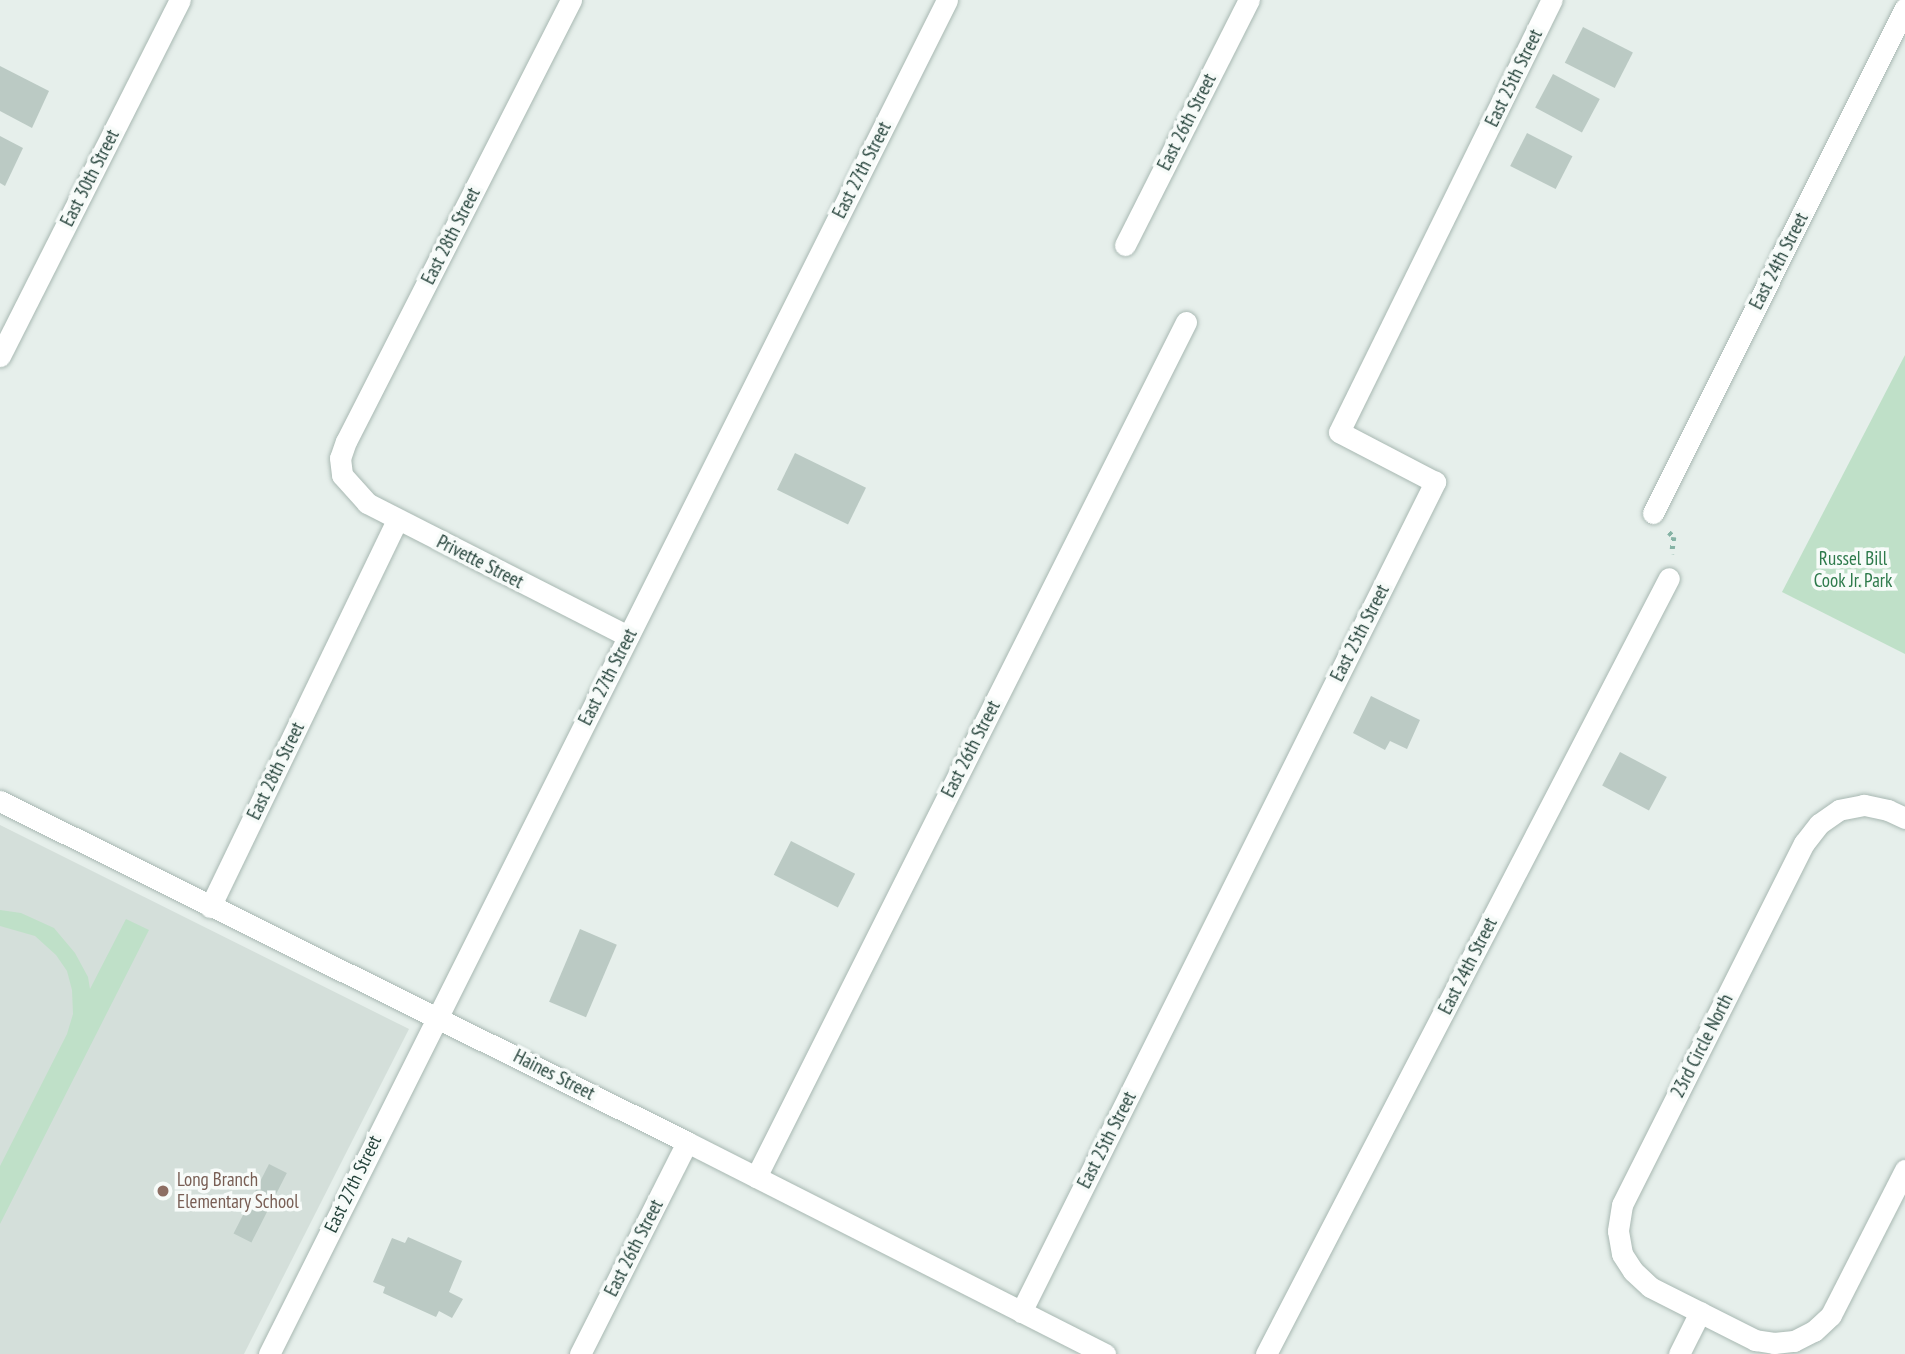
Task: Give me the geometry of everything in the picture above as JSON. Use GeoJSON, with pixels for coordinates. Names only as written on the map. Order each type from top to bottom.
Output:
{"type":"FeatureCollection","features":[{"type":"Feature","properties":{"kind":"street","name":"East 30th Street"},"geometry":{"type":"LineString","coordinates":[[0,356],[180,0]]}},
{"type":"Feature","properties":{"kind":"street","name":"East 28th Street"},"geometry":{"type":"LineString","coordinates":[[342,475],[341,458],[346,441],[571,0]]}},
{"type":"Feature","properties":{"kind":"street","name":"East 27th Street"},"geometry":{"type":"LineString","coordinates":[[269,1354],[947,0]]}},
{"type":"Feature","properties":{"kind":"street","name":"East 26th Street"},"geometry":{"type":"LineString","coordinates":[[1125,245],[1249,0]]}},
{"type":"Feature","properties":{"kind":"street","name":"East 25th Street"},"geometry":{"type":"LineString","coordinates":[[1021,1312],[1435,482],[1339,432],[1552,0]]}},
{"type":"Feature","properties":{"kind":"street","name":"East 24th Street"},"geometry":{"type":"LineString","coordinates":[[1653,513],[1905,8]]}},
{"type":"Feature","properties":{"kind":"street","name":"East 26th Street"},"geometry":{"type":"LineString","coordinates":[[756,1177],[1186,322]]}},
{"type":"Feature","properties":{"kind":"street","name":"Privette Street"},"geometry":{"type":"LineString","coordinates":[[342,475],[352,490],[366,503],[628,636]]}},
{"type":"Feature","properties":{"kind":"street","name":"East 28th Street"},"geometry":{"type":"LineString","coordinates":[[210,907],[397,520]]}},
{"type":"Feature","properties":{"kind":"street","name":"East 24th Street"},"geometry":{"type":"LineString","coordinates":[[1266,1354],[1669,578]]}},
{"type":"Feature","properties":{"kind":"street","name":"Haines Street"},"geometry":{"type":"LineString","coordinates":[[0,801],[687,1142],[1105,1354]]}},
{"type":"Feature","properties":{"kind":"street","name":"23rd Circle North"},"geometry":{"type":"LineString","coordinates":[[1897,814],[1864,805],[1839,810],[1819,824],[1804,843],[1622,1205],[1622,1254],[1633,1271],[1650,1287],[1755,1339],[1774,1343],[1794,1341],[1814,1331],[1831,1315],[1905,1170]]}},
{"type":"Feature","properties":{"kind":"street","name":"East 26th Street"},"geometry":{"type":"LineString","coordinates":[[580,1354],[687,1142]]}},
{"type":"Feature","properties":{"kind":"street"},"geometry":{"type":"LineString","coordinates":[[1679,1354],[1700,1312]]}},
{"type":"Feature","properties":{"kind":"path"},"geometry":{"type":"LineString","coordinates":[[1653,513],[1674,537],[1669,578]]}},
{"type":"Feature","properties":{"kind":"shaded area","name":"Long Branch Elementary School"},"geometry":{"type":"Polygon","coordinates":[[[0,825],[409,1029],[244,1354],[0,1354],[0,825]]]}},
{"type":"Feature","properties":{"kind":"green space","name":"Russel Bill Cook Jr. Park"},"geometry":{"type":"Polygon","coordinates":[[[1905,355],[1905,654],[1782,592],[1905,355]]]}},
{"type":"Feature","properties":{"kind":"green space"},"geometry":{"type":"Polygon","coordinates":[[[0,910],[21,913],[54,928],[75,953],[88,977],[90,989],[126,919],[149,930],[0,1224],[0,1166],[67,1034],[73,1014],[72,990],[67,971],[56,955],[35,936],[0,926],[0,910]]]}},
{"type":"Feature","properties":{"kind":"building"},"geometry":{"type":"Polygon","coordinates":[[[1583,27],[1633,52],[1615,88],[1565,63],[1583,27]]]}},
{"type":"Feature","properties":{"kind":"building"},"geometry":{"type":"Polygon","coordinates":[[[0,66],[49,91],[32,128],[0,111],[0,66]]]}},
{"type":"Feature","properties":{"kind":"building"},"geometry":{"type":"Polygon","coordinates":[[[1553,74],[1600,99],[1582,132],[1535,108],[1553,74]]]}},
{"type":"Feature","properties":{"kind":"building"},"geometry":{"type":"Polygon","coordinates":[[[1527,133],[1572,156],[1556,189],[1510,166],[1527,133]]]}},
{"type":"Feature","properties":{"kind":"building"},"geometry":{"type":"Polygon","coordinates":[[[0,136],[23,148],[5,186],[0,183],[0,136]]]}},
{"type":"Feature","properties":{"kind":"building"},"geometry":{"type":"Polygon","coordinates":[[[795,453],[866,488],[848,524],[777,490],[795,453]]]}},
{"type":"Feature","properties":{"kind":"building"},"geometry":{"type":"Polygon","coordinates":[[[1371,696],[1420,720],[1407,749],[1390,741],[1385,750],[1353,733],[1371,696]]]}},
{"type":"Feature","properties":{"kind":"building"},"geometry":{"type":"Polygon","coordinates":[[[1620,752],[1667,777],[1649,810],[1602,786],[1620,752]]]}},
{"type":"Feature","properties":{"kind":"building"},"geometry":{"type":"Polygon","coordinates":[[[791,841],[855,874],[838,908],[774,875],[791,841]]]}},
{"type":"Feature","properties":{"kind":"building"},"geometry":{"type":"Polygon","coordinates":[[[580,929],[617,945],[586,1017],[549,1002],[580,929]]]}},
{"type":"Feature","properties":{"kind":"building"},"geometry":{"type":"Polygon","coordinates":[[[269,1164],[287,1173],[251,1243],[234,1233],[269,1164]]]}},
{"type":"Feature","properties":{"kind":"building"},"geometry":{"type":"Polygon","coordinates":[[[408,1237],[462,1261],[449,1292],[463,1299],[452,1318],[439,1311],[436,1317],[383,1293],[385,1287],[373,1282],[392,1238],[405,1243],[408,1237]]]}},
{"type":"Feature","properties":{"kind":"place","name":"Long Branch Elementary School"},"geometry":{"type":"Point","coordinates":[163,1191]}}]}
